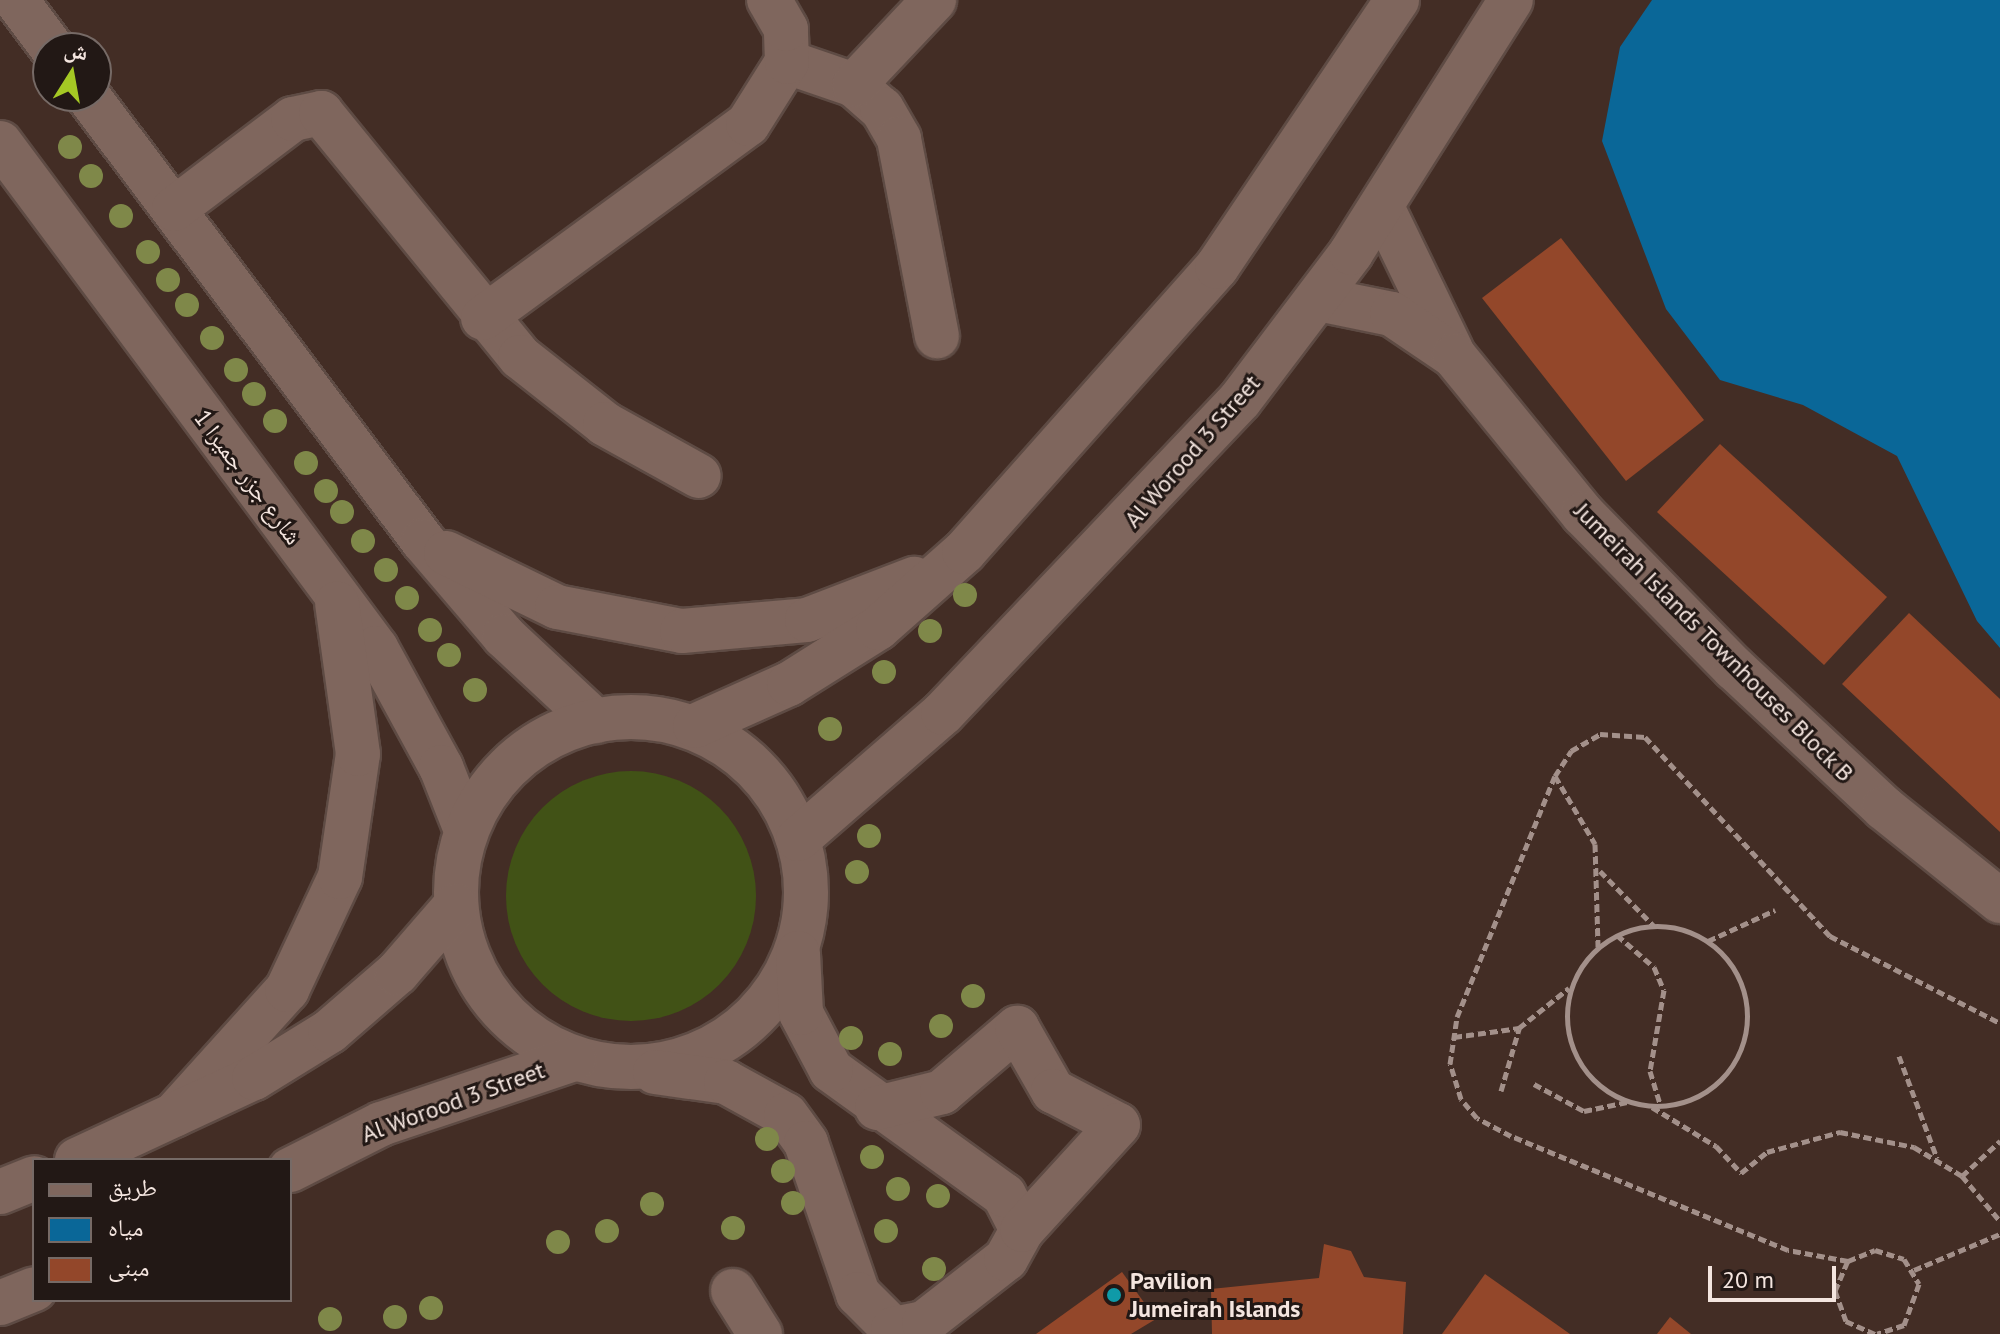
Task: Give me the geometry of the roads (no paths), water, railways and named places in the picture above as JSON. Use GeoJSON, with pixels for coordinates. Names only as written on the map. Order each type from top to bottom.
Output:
{"type":"FeatureCollection","features":[{"type":"Feature","properties":{"kind":"street"},"geometry":{"type":"LineString","coordinates":[[16,0],[40,32]]}},
{"type":"Feature","properties":{"kind":"street"},"geometry":{"type":"LineString","coordinates":[[483,318],[748,124],[787,62],[786,29],[769,0]]}},
{"type":"Feature","properties":{"kind":"street"},"geometry":{"type":"LineString","coordinates":[[854,85],[934,0]]}},
{"type":"Feature","properties":{"kind":"street"},"geometry":{"type":"LineString","coordinates":[[695,726],[789,684],[878,628],[956,560],[1217,267],[1397,0]]}},
{"type":"Feature","properties":{"kind":"street","name":"Al Worood 3 Street"},"geometry":{"type":"LineString","coordinates":[[798,839],[943,713],[1156,497],[1318,299],[1382,207],[1511,0]]}},
{"type":"Feature","properties":{"kind":"street"},"geometry":{"type":"LineString","coordinates":[[787,62],[854,85],[882,109],[899,139],[937,336]]}},
{"type":"Feature","properties":{"kind":"street"},"geometry":{"type":"LineString","coordinates":[[100,112],[423,541],[504,636],[595,721]]}},
{"type":"Feature","properties":{"kind":"street"},"geometry":{"type":"LineString","coordinates":[[174,209],[293,119],[321,113],[483,318],[583,408],[699,476]]}},
{"type":"Feature","properties":{"kind":"street","name":"شارع جزر جميرا 1"},"geometry":{"type":"LineString","coordinates":[[0,143],[335,593],[411,705],[466,830]]}},
{"type":"Feature","properties":{"kind":"street","name":"Jumeirah Islands Townhouses Block B"},"geometry":{"type":"LineString","coordinates":[[1382,207],[1454,356],[1583,514],[1734,668],[1884,808],[2000,901]]}},
{"type":"Feature","properties":{"kind":"street","name":"Jumeirah Islands Townhouses Block B"},"geometry":{"type":"LineString","coordinates":[[1318,299],[1392,314],[1454,356]]}},
{"type":"Feature","properties":{"kind":"street"},"geometry":{"type":"LineString","coordinates":[[423,541],[557,607],[682,631],[807,620],[956,560]]}},
{"type":"Feature","properties":{"kind":"street"},"geometry":{"type":"LineString","coordinates":[[174,1115],[287,990],[340,877],[358,754],[335,593]]}},
{"type":"Feature","properties":{"kind":"street"},"geometry":{"type":"LineString","coordinates":[[877,1108],[942,1092],[1017,1028],[1053,1091],[1118,1125],[1022,1230],[1006,1259],[924,1323],[883,1331],[858,1294],[806,1143],[786,1115],[726,1082],[574,1059],[528,1035],[492,1000],[466,955],[455,906],[466,830],[496,779],[540,741],[595,721],[646,718],[695,726],[741,755],[777,793],[798,839],[807,894],[799,950],[799,998],[813,1043],[831,1070],[877,1108],[1004,1195],[1022,1230]]}},
{"type":"Feature","properties":{"kind":"street"},"geometry":{"type":"LineString","coordinates":[[81,1158],[174,1115],[330,1031],[397,973],[455,906]]}},
{"type":"Feature","properties":{"kind":"street"},"geometry":{"type":"LineString","coordinates":[[625,1068],[680,1061],[731,1037],[772,999],[799,950]]}},
{"type":"Feature","properties":{"kind":"street","name":"Al Worood 3 Street"},"geometry":{"type":"LineString","coordinates":[[292,1169],[381,1124],[574,1059]]}},
{"type":"Feature","properties":{"kind":"street"},"geometry":{"type":"LineString","coordinates":[[0,1192],[32,1179]]}},
{"type":"Feature","properties":{"kind":"street"},"geometry":{"type":"LineString","coordinates":[[0,1303],[32,1290]]}},
{"type":"Feature","properties":{"kind":"street"},"geometry":{"type":"LineString","coordinates":[[733,1291],[760,1334]]}},
{"type":"Feature","properties":{"kind":"water"},"geometry":{"type":"Polygon","coordinates":[[[1652,0],[2000,0],[2000,648],[1977,621],[1897,456],[1803,405],[1720,380],[1666,309],[1602,141],[1620,47],[1652,0]]]}},
{"type":"Feature","properties":{"kind":"place","name":"Pavilion Jumeirah Islands"},"geometry":{"type":"Point","coordinates":[1114,1295]}}]}
